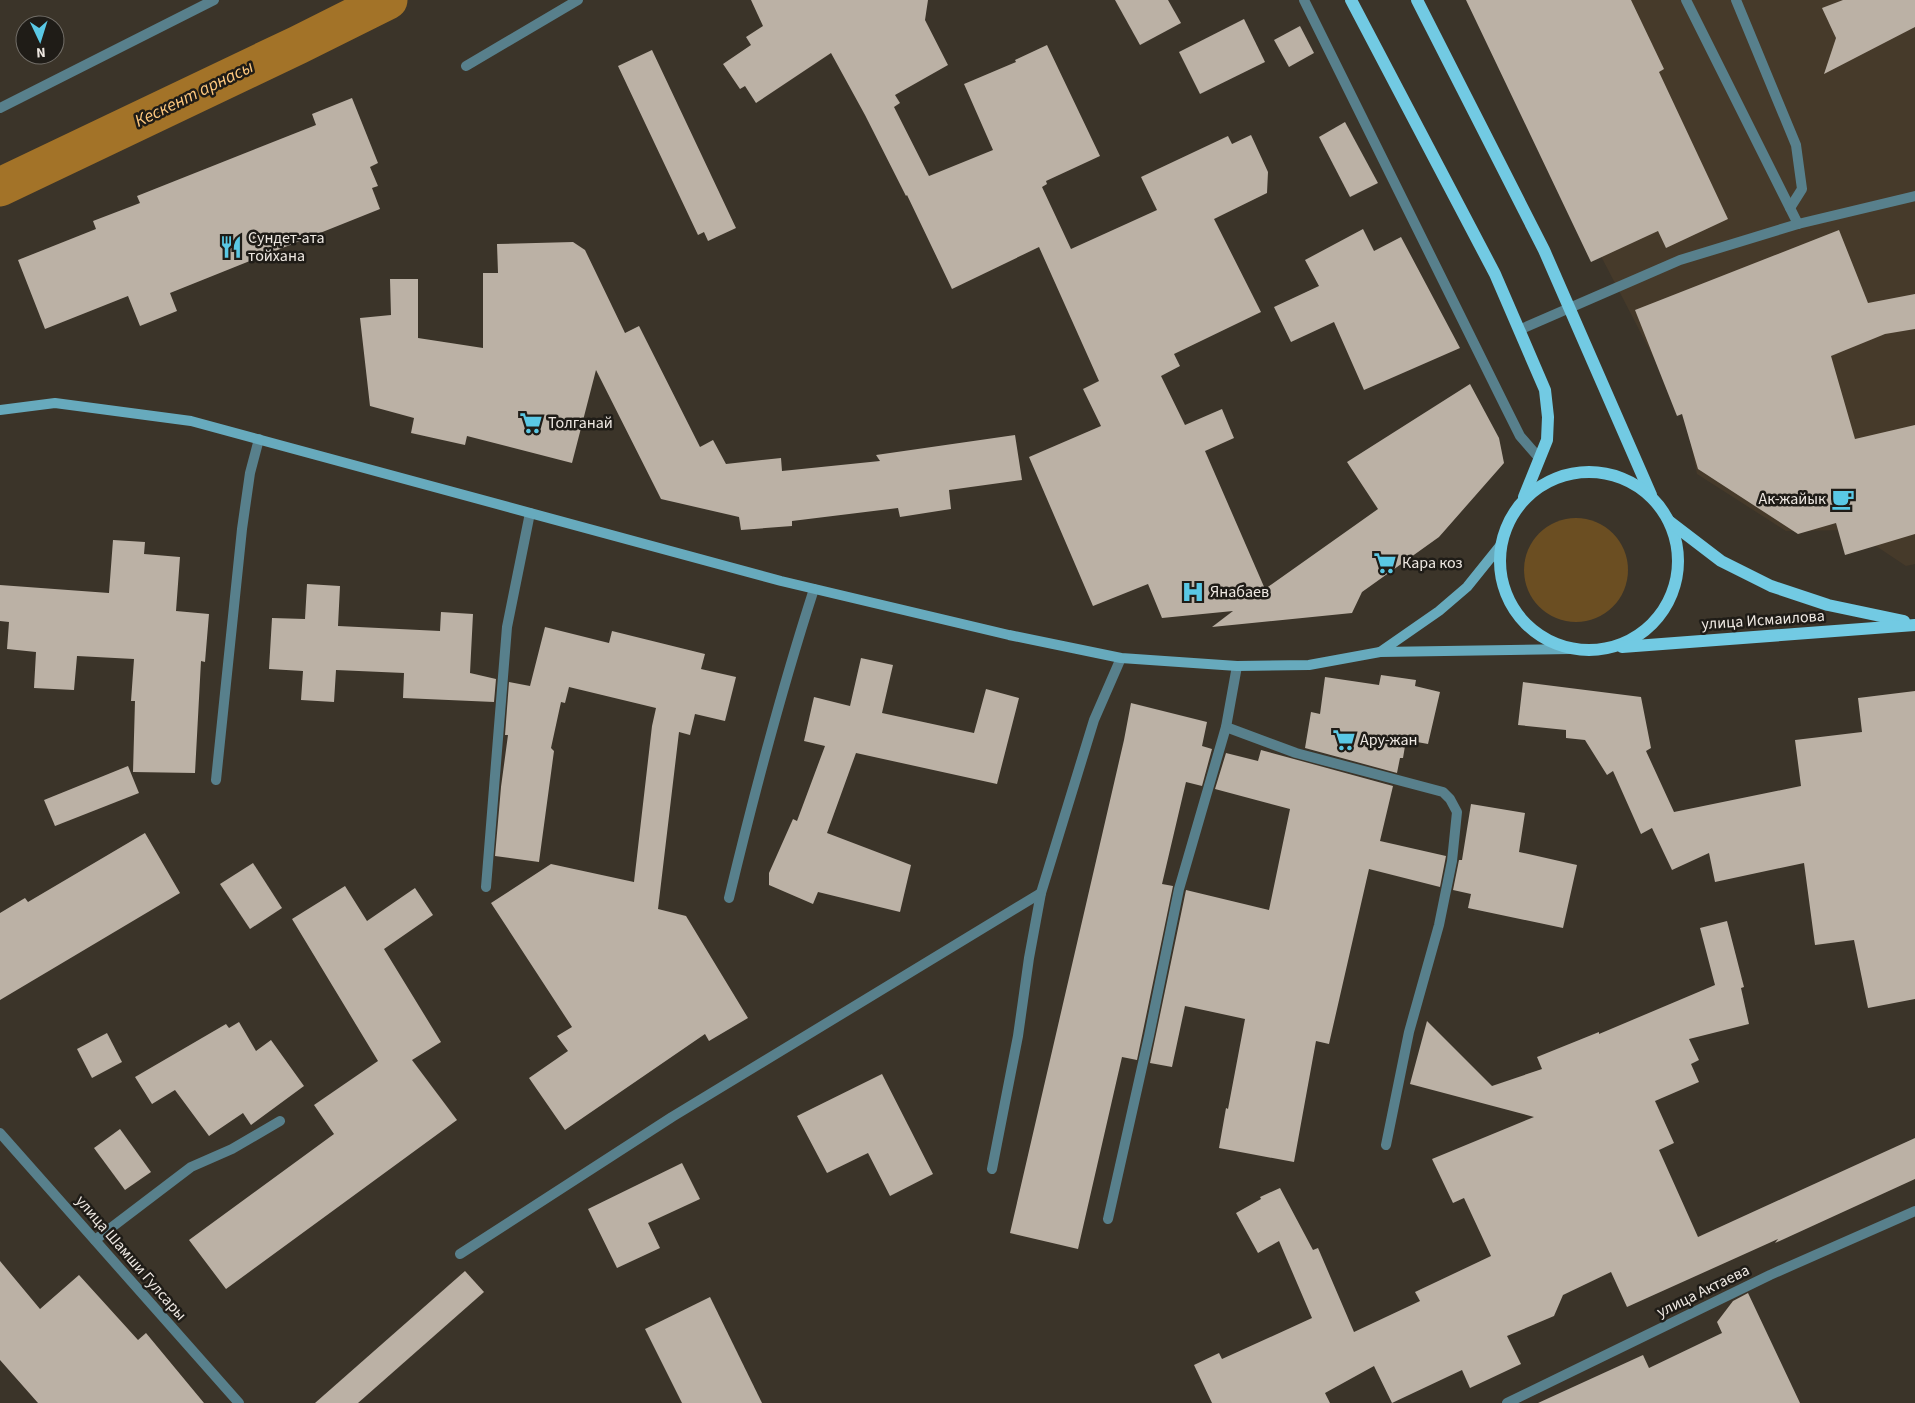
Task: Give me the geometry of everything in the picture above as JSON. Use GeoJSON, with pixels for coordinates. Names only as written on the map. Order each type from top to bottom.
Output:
{"type":"FeatureCollection","features":[{"type":"Feature","properties":{"kind":"main road"},"geometry":{"type":"LineString","coordinates":[[1351,0],[1495,274],[1545,390],[1548,417],[1547,440],[1522,502]]}},
{"type":"Feature","properties":{"kind":"main road"},"geometry":{"type":"LineString","coordinates":[[1417,0],[1544,250],[1652,498],[1670,522],[1677,547],[1678,573],[1671,597],[1657,620],[1638,636],[1614,648]]}},
{"type":"Feature","properties":{"kind":"main road"},"geometry":{"type":"LineString","coordinates":[[0,410],[55,403],[191,421],[814,589],[1009,635],[1120,658],[1238,666],[1309,665],[1380,652],[1570,649]]}},
{"type":"Feature","properties":{"kind":"main road"},"geometry":{"type":"LineString","coordinates":[[1522,502],[1540,486],[1562,476],[1586,472],[1610,474],[1632,483],[1652,498]]}},
{"type":"Feature","properties":{"kind":"main road","name":"улица Исмаилова"},"geometry":{"type":"LineString","coordinates":[[1522,502],[1504,530],[1500,546],[1499,573],[1507,600],[1523,622],[1545,640],[1570,649],[1592,651],[1915,624]]}},
{"type":"Feature","properties":{"kind":"main road","name":"улица Исмаилова"},"geometry":{"type":"LineString","coordinates":[[1670,522],[1721,560],[1771,586],[1828,605],[1915,624]]}},
{"type":"Feature","properties":{"kind":"main road"},"geometry":{"type":"LineString","coordinates":[[1380,652],[1439,611],[1467,587],[1500,546]]}},
{"type":"Feature","properties":{"kind":"street"},"geometry":{"type":"LineString","coordinates":[[0,108],[214,0]]}},
{"type":"Feature","properties":{"kind":"street"},"geometry":{"type":"LineString","coordinates":[[466,66],[578,0]]}},
{"type":"Feature","properties":{"kind":"street"},"geometry":{"type":"LineString","coordinates":[[1304,0],[1520,436],[1540,459]]}},
{"type":"Feature","properties":{"kind":"street"},"geometry":{"type":"LineString","coordinates":[[1686,0],[1798,224]]}},
{"type":"Feature","properties":{"kind":"street"},"geometry":{"type":"LineString","coordinates":[[1736,0],[1796,144],[1802,189],[1790,208]]}},
{"type":"Feature","properties":{"kind":"street"},"geometry":{"type":"LineString","coordinates":[[1519,330],[1680,260],[1798,224],[1915,196]]}},
{"type":"Feature","properties":{"kind":"street"},"geometry":{"type":"LineString","coordinates":[[216,780],[242,529],[250,474],[259,439]]}},
{"type":"Feature","properties":{"kind":"street"},"geometry":{"type":"LineString","coordinates":[[486,887],[507,627],[530,513]]}},
{"type":"Feature","properties":{"kind":"street"},"geometry":{"type":"LineString","coordinates":[[729,898],[786,674],[814,589]]}},
{"type":"Feature","properties":{"kind":"street"},"geometry":{"type":"LineString","coordinates":[[992,1169],[1018,1036],[1029,958],[1041,893],[1094,720],[1120,658]]}},
{"type":"Feature","properties":{"kind":"street"},"geometry":{"type":"LineString","coordinates":[[1108,1219],[1149,1036],[1179,889],[1226,727],[1238,666]]}},
{"type":"Feature","properties":{"kind":"street"},"geometry":{"type":"LineString","coordinates":[[1226,727],[1296,753],[1443,792],[1454,804],[1457,819],[1452,862],[1439,926],[1409,1032],[1386,1145]]}},
{"type":"Feature","properties":{"kind":"street"},"geometry":{"type":"LineString","coordinates":[[460,1254],[672,1117],[1041,893]]}},
{"type":"Feature","properties":{"kind":"street"},"geometry":{"type":"LineString","coordinates":[[94,1240],[191,1167],[232,1150],[280,1121]]}},
{"type":"Feature","properties":{"kind":"street","name":"улица Шамши Гулсары"},"geometry":{"type":"LineString","coordinates":[[0,1133],[239,1403]]}},
{"type":"Feature","properties":{"kind":"street","name":"улица Актаева"},"geometry":{"type":"LineString","coordinates":[[1507,1403],[1770,1275],[1915,1211]]}},
{"type":"Feature","properties":{"kind":"shaded area"},"geometry":{"type":"Polygon","coordinates":[[[1468,0],[1915,0],[1915,564],[1906,566],[1852,530],[1786,531],[1697,474],[1686,420],[1468,0]]]}},
{"type":"Feature","properties":{"kind":"shaded area"},"geometry":{"type":"Polygon","coordinates":[[[1576,518],[1596,522],[1605,526],[1613,533],[1620,541],[1624,550],[1628,570],[1624,590],[1620,599],[1613,607],[1605,614],[1596,618],[1576,622],[1556,618],[1547,614],[1539,607],[1532,599],[1528,590],[1524,570],[1528,550],[1532,541],[1539,533],[1547,526],[1556,522],[1576,518]]]}},
{"type":"Feature","properties":{"kind":"building"},"geometry":{"type":"Polygon","coordinates":[[[751,0],[928,0],[925,20],[948,65],[895,95],[900,103],[894,107],[929,176],[993,150],[964,84],[1016,62],[1015,60],[1047,45],[1100,156],[1046,181],[1047,184],[1042,187],[1071,249],[1157,210],[1141,177],[1228,136],[1232,144],[1251,135],[1268,172],[1267,193],[1214,219],[1261,312],[1174,354],[1180,366],[1161,376],[1185,425],[1222,409],[1234,438],[1205,451],[1265,589],[1378,509],[1347,462],[1470,384],[1499,438],[1504,463],[1439,537],[1362,592],[1352,613],[1212,627],[1233,611],[1162,618],[1148,584],[1093,606],[1029,457],[1101,426],[1083,389],[1099,381],[1039,247],[952,289],[907,195],[831,53],[756,103],[745,86],[740,89],[723,64],[751,45],[746,37],[763,26],[751,0]]]}},
{"type":"Feature","properties":{"kind":"building"},"geometry":{"type":"Polygon","coordinates":[[[1115,0],[1168,0],[1181,23],[1140,45],[1115,0]]]}},
{"type":"Feature","properties":{"kind":"building"},"geometry":{"type":"Polygon","coordinates":[[[1466,0],[1631,0],[1664,69],[1659,72],[1728,219],[1666,248],[1658,231],[1591,262],[1466,0]]]}},
{"type":"Feature","properties":{"kind":"building"},"geometry":{"type":"Polygon","coordinates":[[[1843,0],[1915,0],[1915,27],[1824,74],[1836,38],[1822,8],[1843,0]]]}},
{"type":"Feature","properties":{"kind":"building"},"geometry":{"type":"Polygon","coordinates":[[[1244,19],[1265,62],[1200,94],[1179,52],[1244,19]]]}},
{"type":"Feature","properties":{"kind":"building"},"geometry":{"type":"Polygon","coordinates":[[[1300,26],[1314,53],[1289,67],[1274,40],[1300,26]]]}},
{"type":"Feature","properties":{"kind":"building"},"geometry":{"type":"Polygon","coordinates":[[[652,50],[736,228],[708,241],[704,232],[698,235],[618,66],[652,50]]]}},
{"type":"Feature","properties":{"kind":"building"},"geometry":{"type":"Polygon","coordinates":[[[352,98],[378,163],[370,167],[378,186],[372,188],[380,209],[170,293],[177,311],[140,326],[128,296],[45,329],[18,260],[96,229],[93,221],[140,203],[137,196],[316,125],[312,114],[352,98]]]}},
{"type":"Feature","properties":{"kind":"building"},"geometry":{"type":"Polygon","coordinates":[[[1345,122],[1378,183],[1350,197],[1319,137],[1345,122]]]}},
{"type":"Feature","properties":{"kind":"building"},"geometry":{"type":"Polygon","coordinates":[[[1363,229],[1374,251],[1401,237],[1460,348],[1364,390],[1334,322],[1291,342],[1274,307],[1319,286],[1305,260],[1363,229]]]}},
{"type":"Feature","properties":{"kind":"building"},"geometry":{"type":"Polygon","coordinates":[[[1839,230],[1868,303],[1915,294],[1915,329],[1885,334],[1831,356],[1855,439],[1915,425],[1915,534],[1845,555],[1836,523],[1798,534],[1698,469],[1682,414],[1677,416],[1635,310],[1839,230]]]}},
{"type":"Feature","properties":{"kind":"building"},"geometry":{"type":"Polygon","coordinates":[[[573,242],[585,250],[625,333],[639,326],[700,447],[713,440],[726,464],[781,458],[782,471],[880,461],[876,455],[1015,435],[1022,480],[949,490],[951,509],[900,517],[898,508],[792,521],[792,526],[741,530],[739,517],[661,499],[596,370],[572,463],[467,436],[465,445],[411,433],[414,418],[370,406],[360,318],[391,315],[390,279],[418,279],[418,338],[483,348],[483,273],[498,273],[497,244],[573,242]]]}},
{"type":"Feature","properties":{"kind":"building"},"geometry":{"type":"Polygon","coordinates":[[[113,540],[145,542],[144,554],[180,557],[176,611],[209,614],[205,662],[201,661],[195,773],[133,772],[135,701],[131,701],[134,659],[77,656],[74,690],[34,688],[36,652],[7,649],[9,622],[0,621],[0,585],[109,593],[113,540]]]}},
{"type":"Feature","properties":{"kind":"building"},"geometry":{"type":"Polygon","coordinates":[[[307,584],[340,586],[338,626],[440,631],[441,612],[473,614],[470,673],[496,679],[494,702],[403,698],[404,673],[336,670],[334,702],[301,700],[303,671],[269,669],[272,618],[305,619],[307,584]]]}},
{"type":"Feature","properties":{"kind":"building"},"geometry":{"type":"Polygon","coordinates":[[[545,627],[609,643],[612,631],[705,654],[701,669],[736,677],[725,721],[695,714],[690,735],[679,732],[658,909],[686,916],[748,1018],[709,1041],[705,1034],[565,1130],[529,1078],[568,1051],[557,1036],[572,1027],[491,903],[551,864],[634,882],[652,726],[656,708],[569,687],[565,703],[561,702],[551,748],[554,751],[539,862],[495,856],[508,735],[505,735],[509,682],[530,686],[545,627]]]}},
{"type":"Feature","properties":{"kind":"building"},"geometry":{"type":"Polygon","coordinates":[[[861,658],[893,665],[882,713],[974,733],[986,689],[1019,698],[997,784],[856,753],[827,833],[911,865],[900,912],[818,892],[813,904],[769,885],[769,873],[793,819],[797,821],[825,746],[804,741],[814,697],[850,706],[861,658]]]}},
{"type":"Feature","properties":{"kind":"building"},"geometry":{"type":"Polygon","coordinates":[[[1381,675],[1416,680],[1415,686],[1440,692],[1428,744],[1406,740],[1403,758],[1400,758],[1397,773],[1305,748],[1311,712],[1320,714],[1325,677],[1379,685],[1381,675]]]}},
{"type":"Feature","properties":{"kind":"building"},"geometry":{"type":"Polygon","coordinates":[[[1523,682],[1641,697],[1651,748],[1646,751],[1674,812],[1801,786],[1795,740],[1862,732],[1858,698],[1915,691],[1915,999],[1868,1008],[1854,940],[1815,945],[1804,863],[1715,882],[1709,853],[1672,870],[1652,828],[1641,834],[1613,771],[1607,775],[1585,740],[1566,738],[1566,730],[1518,725],[1523,682]]]}},
{"type":"Feature","properties":{"kind":"building"},"geometry":{"type":"Polygon","coordinates":[[[1131,703],[1207,722],[1202,746],[1212,749],[1202,786],[1186,782],[1162,884],[1173,886],[1137,1060],[1122,1057],[1078,1249],[1010,1233],[1131,703]]]}},
{"type":"Feature","properties":{"kind":"building"},"geometry":{"type":"Polygon","coordinates":[[[1261,750],[1393,786],[1380,841],[1446,856],[1440,887],[1369,869],[1329,1044],[1316,1041],[1294,1162],[1219,1148],[1245,1019],[1185,1006],[1172,1067],[1150,1063],[1186,890],[1269,910],[1290,809],[1215,789],[1226,753],[1258,761],[1261,750]]]}},
{"type":"Feature","properties":{"kind":"building"},"geometry":{"type":"Polygon","coordinates":[[[128,766],[139,793],[55,826],[44,800],[128,766]]]}},
{"type":"Feature","properties":{"kind":"building"},"geometry":{"type":"Polygon","coordinates":[[[1471,804],[1525,813],[1519,852],[1577,865],[1563,928],[1468,908],[1471,894],[1453,890],[1459,860],[1462,860],[1471,804]]]}},
{"type":"Feature","properties":{"kind":"building"},"geometry":{"type":"Polygon","coordinates":[[[145,833],[180,893],[0,1000],[0,913],[25,898],[28,902],[145,833]]]}},
{"type":"Feature","properties":{"kind":"building"},"geometry":{"type":"Polygon","coordinates":[[[253,863],[282,908],[250,929],[220,884],[253,863]]]}},
{"type":"Feature","properties":{"kind":"building"},"geometry":{"type":"Polygon","coordinates":[[[345,886],[367,921],[415,888],[433,915],[384,949],[441,1042],[412,1060],[457,1120],[226,1289],[189,1240],[334,1134],[314,1105],[378,1061],[292,919],[345,886]]]}},
{"type":"Feature","properties":{"kind":"building"},"geometry":{"type":"Polygon","coordinates":[[[1727,921],[1744,987],[1741,988],[1749,1024],[1689,1039],[1699,1060],[1691,1064],[1699,1082],[1655,1101],[1674,1143],[1659,1150],[1698,1237],[1915,1138],[1915,1179],[1775,1243],[1778,1239],[1627,1307],[1611,1272],[1563,1295],[1554,1316],[1507,1336],[1521,1364],[1470,1388],[1462,1370],[1392,1403],[1374,1366],[1325,1393],[1330,1403],[1212,1403],[1194,1365],[1219,1353],[1222,1359],[1312,1318],[1279,1241],[1258,1253],[1236,1213],[1261,1199],[1260,1197],[1280,1188],[1313,1250],[1318,1248],[1354,1332],[1420,1301],[1415,1292],[1491,1256],[1464,1198],[1453,1203],[1432,1159],[1534,1117],[1410,1084],[1427,1021],[1492,1086],[1542,1069],[1537,1057],[1599,1032],[1599,1034],[1715,985],[1700,928],[1727,921]]]}},
{"type":"Feature","properties":{"kind":"building"},"geometry":{"type":"Polygon","coordinates":[[[239,1022],[256,1051],[271,1040],[304,1086],[251,1125],[243,1113],[209,1136],[175,1090],[152,1104],[135,1077],[226,1024],[229,1028],[239,1022]]]}},
{"type":"Feature","properties":{"kind":"building"},"geometry":{"type":"Polygon","coordinates":[[[107,1033],[122,1062],[92,1078],[77,1049],[107,1033]]]}},
{"type":"Feature","properties":{"kind":"building"},"geometry":{"type":"Polygon","coordinates":[[[882,1074],[933,1174],[890,1196],[868,1153],[827,1173],[797,1116],[882,1074]]]}},
{"type":"Feature","properties":{"kind":"building"},"geometry":{"type":"Polygon","coordinates":[[[120,1129],[151,1172],[125,1190],[94,1148],[120,1129]]]}},
{"type":"Feature","properties":{"kind":"building"},"geometry":{"type":"Polygon","coordinates":[[[682,1163],[700,1199],[648,1223],[660,1248],[617,1268],[588,1209],[682,1163]]]}},
{"type":"Feature","properties":{"kind":"building"},"geometry":{"type":"Polygon","coordinates":[[[0,1261],[40,1309],[79,1275],[138,1340],[146,1333],[204,1403],[38,1403],[0,1360],[0,1261]]]}},
{"type":"Feature","properties":{"kind":"building"},"geometry":{"type":"Polygon","coordinates":[[[465,1271],[484,1292],[358,1403],[315,1403],[465,1271]]]}},
{"type":"Feature","properties":{"kind":"building"},"geometry":{"type":"Polygon","coordinates":[[[1748,1293],[1800,1403],[1538,1403],[1643,1355],[1649,1368],[1722,1333],[1717,1322],[1733,1301],[1748,1293]]]}},
{"type":"Feature","properties":{"kind":"building"},"geometry":{"type":"Polygon","coordinates":[[[710,1297],[762,1403],[682,1403],[645,1329],[710,1297]]]}},
{"type":"Feature","properties":{"kind":"waterway","name":"Кескент арнасы"},"geometry":{"type":"LineString","coordinates":[[0,187],[388,0]]}},
{"type":"Feature","properties":{"kind":"place","name":"Сундет-ата тойхана"},"geometry":{"type":"Point","coordinates":[231,247]}},
{"type":"Feature","properties":{"kind":"place","name":"Толганай"},"geometry":{"type":"Point","coordinates":[531,423]}},
{"type":"Feature","properties":{"kind":"place","name":"Ак-жайык"},"geometry":{"type":"Point","coordinates":[1843,499]}},
{"type":"Feature","properties":{"kind":"place","name":"Кара коз"},"geometry":{"type":"Point","coordinates":[1385,563]}},
{"type":"Feature","properties":{"kind":"place","name":"Янабаев"},"geometry":{"type":"Point","coordinates":[1193,592]}},
{"type":"Feature","properties":{"kind":"place","name":"Ару-жан"},"geometry":{"type":"Point","coordinates":[1344,740]}}]}
